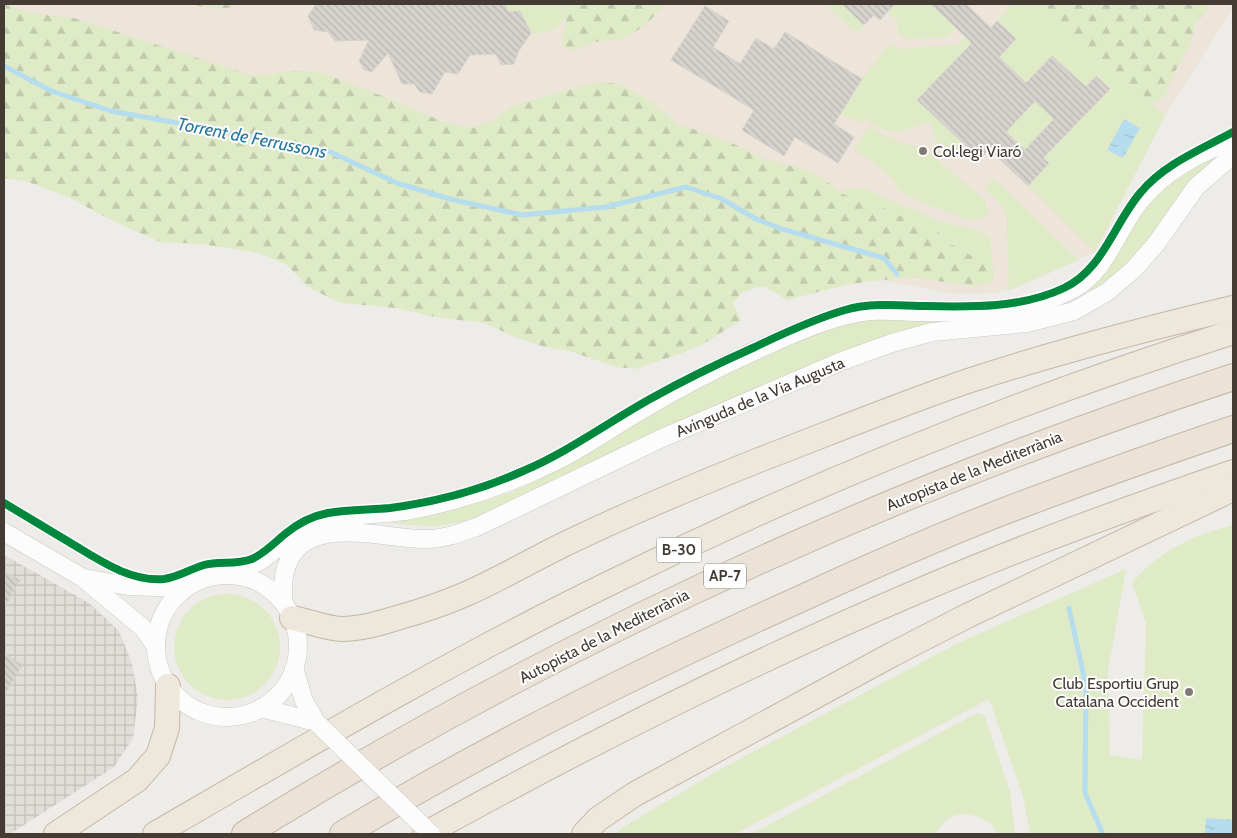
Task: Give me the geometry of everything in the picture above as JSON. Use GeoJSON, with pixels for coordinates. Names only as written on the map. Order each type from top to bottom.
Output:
{"type":"FeatureCollection","features":[{"type":"Feature","properties":{"kind":"highway"},"geometry":{"type":"LineString","coordinates":[[288,610],[306,621],[319,626],[341,629],[363,627],[429,609],[466,594],[566,544],[689,488],[902,405],[972,380],[1068,351],[1153,327],[1233,308]]}},
{"type":"Feature","properties":{"kind":"highway","name":"B-30"},"geometry":{"type":"LineString","coordinates":[[155,834],[382,704],[523,627],[670,554],[764,511],[921,445],[1075,385],[1233,332]]}},
{"type":"Feature","properties":{"kind":"highway","name":"Autopista de la Mediterrània"},"geometry":{"type":"LineString","coordinates":[[245,834],[402,741],[480,698],[720,578],[874,511],[1050,440],[1233,377]]}},
{"type":"Feature","properties":{"kind":"highway"},"geometry":{"type":"LineString","coordinates":[[343,834],[444,774],[524,732],[637,674],[758,618],[999,513],[1233,429]]}},
{"type":"Feature","properties":{"kind":"highway"},"geometry":{"type":"LineString","coordinates":[[425,834],[631,725],[895,601],[1036,544],[1233,472]]}},
{"type":"Feature","properties":{"kind":"highway"},"geometry":{"type":"LineString","coordinates":[[584,834],[598,819],[635,794],[893,654],[966,616],[1233,490]]}},
{"type":"Feature","properties":{"kind":"highway"},"geometry":{"type":"LineString","coordinates":[[56,834],[137,780],[158,756],[167,728],[168,686]]}},
{"type":"Feature","properties":{"kind":"street"},"geometry":{"type":"LineString","coordinates":[[232,575],[260,560],[290,535],[316,521],[441,504],[475,495],[507,483],[568,456],[640,410],[711,372],[819,324],[852,313],[867,311],[968,312],[1031,305],[1051,299],[1076,288],[1086,280],[1109,252],[1138,202],[1166,175],[1210,149],[1233,140]]}},
{"type":"Feature","properties":{"kind":"street","name":"Avinguda de la Via Augusta"},"geometry":{"type":"LineString","coordinates":[[288,610],[286,569],[290,558],[298,548],[311,540],[340,532],[428,539],[442,538],[461,533],[660,439],[842,362],[892,343],[932,332],[1027,323],[1074,311],[1106,292],[1134,269],[1156,244],[1196,187],[1233,155]]}},
{"type":"Feature","properties":{"kind":"street"},"geometry":{"type":"LineString","coordinates":[[4,532],[83,578],[143,628],[156,647]]}},
{"type":"Feature","properties":{"kind":"street"},"geometry":{"type":"LineString","coordinates":[[232,575],[258,582],[272,591],[288,610],[298,643],[294,668],[281,691],[272,700],[261,708],[236,716],[210,715],[186,704],[168,686],[159,668],[156,647],[157,632],[161,618],[169,605],[185,588],[197,581],[211,577],[232,575]]}},
{"type":"Feature","properties":{"kind":"street"},"geometry":{"type":"LineString","coordinates":[[83,578],[128,586],[185,588]]}},
{"type":"Feature","properties":{"kind":"street"},"geometry":{"type":"LineString","coordinates":[[294,668],[304,701],[316,722],[431,834]]}},
{"type":"Feature","properties":{"kind":"street"},"geometry":{"type":"LineString","coordinates":[[261,708],[316,722]]}},
{"type":"Feature","properties":{"kind":"shaded area","name":"Col·legi Viaró"},"geometry":{"type":"Polygon","coordinates":[[[4,4],[1233,4],[1233,8],[1165,116],[1095,252],[1019,287],[996,293],[954,294],[881,280],[521,175],[253,84],[4,20],[4,4]]]}},
{"type":"Feature","properties":{"kind":"shaded area"},"geometry":{"type":"Polygon","coordinates":[[[4,555],[89,603],[119,631],[132,664],[138,698],[133,738],[114,767],[10,834],[4,834],[4,555]]]}},
{"type":"Feature","properties":{"kind":"green space"},"geometry":{"type":"Polygon","coordinates":[[[4,4],[31,13],[74,18],[254,76],[295,71],[320,72],[444,122],[472,128],[492,121],[511,107],[539,98],[593,83],[613,83],[632,90],[654,104],[679,125],[741,147],[761,158],[803,169],[823,178],[842,194],[874,204],[939,233],[949,243],[987,265],[994,279],[992,283],[971,286],[910,277],[850,284],[787,300],[764,286],[742,292],[733,303],[741,320],[703,344],[635,369],[617,367],[569,351],[545,347],[517,338],[484,323],[435,317],[396,308],[340,303],[308,287],[287,265],[259,253],[201,244],[160,242],[113,221],[70,198],[28,182],[4,178],[4,4]]]}},
{"type":"Feature","properties":{"kind":"green space"},"geometry":{"type":"Polygon","coordinates":[[[192,4],[240,4],[228,8],[216,8],[192,4]]]}},
{"type":"Feature","properties":{"kind":"green space"},"geometry":{"type":"Polygon","coordinates":[[[505,4],[552,4],[568,7],[563,20],[556,28],[551,31],[531,33],[520,11],[508,12],[505,4]]]}},
{"type":"Feature","properties":{"kind":"green space"},"geometry":{"type":"Polygon","coordinates":[[[566,4],[663,4],[653,17],[630,35],[620,39],[595,42],[573,51],[561,45],[566,24],[566,4]]]}},
{"type":"Feature","properties":{"kind":"green space"},"geometry":{"type":"Polygon","coordinates":[[[827,4],[842,4],[864,25],[859,30],[853,31],[827,4]]]}},
{"type":"Feature","properties":{"kind":"green space"},"geometry":{"type":"Polygon","coordinates":[[[895,4],[931,4],[956,28],[946,37],[905,39],[898,34],[897,20],[887,12],[895,4]]]}},
{"type":"Feature","properties":{"kind":"green space"},"geometry":{"type":"Polygon","coordinates":[[[1012,4],[1053,4],[1165,116],[1095,252],[1028,186],[1049,163],[1043,158],[1110,88],[1096,76],[1025,150],[993,145],[1035,101],[1071,73],[1052,56],[1026,83],[999,57],[1015,39],[997,21],[1012,4]]]}},
{"type":"Feature","properties":{"kind":"green space"},"geometry":{"type":"Polygon","coordinates":[[[1048,4],[1211,4],[1196,23],[1190,44],[1172,77],[1164,97],[1151,102],[1139,96],[1129,86],[1109,73],[1097,57],[1068,40],[1060,27],[1058,15],[1048,10],[1048,4]]]}},
{"type":"Feature","properties":{"kind":"green space"},"geometry":{"type":"Polygon","coordinates":[[[965,37],[972,43],[918,100],[964,144],[952,156],[937,144],[930,121],[904,131],[891,132],[876,126],[866,119],[861,123],[840,114],[862,79],[890,43],[897,49],[957,45],[965,37]]]}},
{"type":"Feature","properties":{"kind":"green space"},"geometry":{"type":"Polygon","coordinates":[[[869,126],[888,138],[926,150],[985,200],[989,215],[968,220],[914,199],[901,191],[876,164],[854,150],[869,126]]]}},
{"type":"Feature","properties":{"kind":"green space"},"geometry":{"type":"Polygon","coordinates":[[[1224,152],[1200,172],[1185,188],[1132,259],[1086,294],[1104,273],[1139,217],[1159,192],[1178,177],[1224,152]]]}},
{"type":"Feature","properties":{"kind":"green space"},"geometry":{"type":"Polygon","coordinates":[[[994,178],[1079,260],[1009,290],[1006,217],[1003,207],[985,189],[994,178]]]}},
{"type":"Feature","properties":{"kind":"green space"},"geometry":{"type":"Polygon","coordinates":[[[849,188],[863,188],[939,221],[982,232],[990,238],[994,279],[837,194],[849,188]]]}},
{"type":"Feature","properties":{"kind":"green space"},"geometry":{"type":"Polygon","coordinates":[[[860,319],[942,321],[895,333],[825,359],[686,419],[461,522],[434,527],[390,523],[471,505],[518,489],[570,463],[678,399],[728,372],[780,348],[860,319]]]}},
{"type":"Feature","properties":{"kind":"green space"},"geometry":{"type":"Polygon","coordinates":[[[1233,525],[1233,834],[1030,834],[1023,796],[989,699],[735,834],[615,834],[623,827],[719,770],[958,643],[1126,569],[1108,671],[1110,755],[1142,760],[1146,623],[1132,583],[1165,553],[1191,539],[1233,525]]]}},
{"type":"Feature","properties":{"kind":"green space"},"geometry":{"type":"Polygon","coordinates":[[[227,594],[247,598],[264,610],[276,627],[280,647],[276,667],[264,684],[247,696],[227,700],[207,696],[190,684],[178,667],[174,647],[178,627],[190,610],[207,598],[227,594]]]}},
{"type":"Feature","properties":{"kind":"green space"},"geometry":{"type":"Polygon","coordinates":[[[977,713],[985,717],[1010,792],[1015,834],[997,834],[992,826],[981,818],[963,814],[948,819],[935,834],[752,834],[977,713]]]}},
{"type":"Feature","properties":{"kind":"water"},"geometry":{"type":"Polygon","coordinates":[[[1124,119],[1140,128],[1123,158],[1107,150],[1124,119]]]}},
{"type":"Feature","properties":{"kind":"water"},"geometry":{"type":"Polygon","coordinates":[[[1206,818],[1233,820],[1233,834],[1205,834],[1206,818]]]}},
{"type":"Feature","properties":{"kind":"building"},"geometry":{"type":"Polygon","coordinates":[[[316,4],[505,4],[508,12],[520,11],[531,33],[518,52],[514,64],[501,65],[496,54],[470,55],[458,74],[445,72],[432,94],[420,92],[414,84],[402,84],[388,53],[372,72],[364,70],[359,61],[369,40],[335,41],[328,32],[314,30],[308,16],[316,4]]]}},
{"type":"Feature","properties":{"kind":"building"},"geometry":{"type":"Polygon","coordinates":[[[842,4],[895,4],[880,20],[874,15],[864,25],[842,4]]]}},
{"type":"Feature","properties":{"kind":"building"},"geometry":{"type":"Polygon","coordinates":[[[931,4],[966,4],[991,28],[997,21],[1016,39],[999,57],[1026,83],[1052,56],[1086,87],[1096,76],[1110,89],[1043,158],[1049,163],[1028,186],[989,149],[980,159],[917,100],[972,43],[931,4]],[[1035,101],[1006,132],[1025,150],[1054,119],[1035,101]]]}},
{"type":"Feature","properties":{"kind":"building"},"geometry":{"type":"Polygon","coordinates":[[[705,6],[729,21],[713,47],[740,64],[756,38],[774,49],[785,32],[862,79],[834,124],[854,137],[838,163],[795,137],[784,156],[742,130],[754,110],[671,60],[705,6]]]}},
{"type":"Feature","properties":{"kind":"building"},"geometry":{"type":"Polygon","coordinates":[[[4,571],[20,580],[4,608],[4,571]]]}},
{"type":"Feature","properties":{"kind":"building"},"geometry":{"type":"Polygon","coordinates":[[[4,653],[22,665],[4,696],[4,653]]]}},
{"type":"Feature","properties":{"kind":"waterway","name":"Torrent de Ferrussons"},"geometry":{"type":"LineString","coordinates":[[4,66],[51,91],[111,111],[326,150],[397,183],[450,199],[522,215],[606,207],[686,187],[722,199],[756,219],[782,229],[884,258],[897,274]]}},
{"type":"Feature","properties":{"kind":"waterway","name":"Torrent de Ferrussons"},"geometry":{"type":"LineString","coordinates":[[1069,608],[1086,686],[1085,793],[1103,834]]}},
{"type":"Feature","properties":{"kind":"cycle path"},"geometry":{"type":"LineString","coordinates":[[4,503],[103,562],[138,577],[164,579],[175,577],[204,565],[252,559],[295,527],[322,514],[390,508],[424,502],[458,494],[507,478],[556,455],[634,408],[689,378],[788,332],[833,314],[873,305],[957,307],[1012,303],[1030,300],[1064,288],[1089,270],[1132,204],[1150,182],[1172,165],[1233,132]]}},
{"type":"Feature","properties":{"kind":"place","name":"Col·legi Viaró"},"geometry":{"type":"Point","coordinates":[923,151]}},
{"type":"Feature","properties":{"kind":"place","name":"Club Esportiu Grup Catalana Occident"},"geometry":{"type":"Point","coordinates":[1189,692]}}]}
